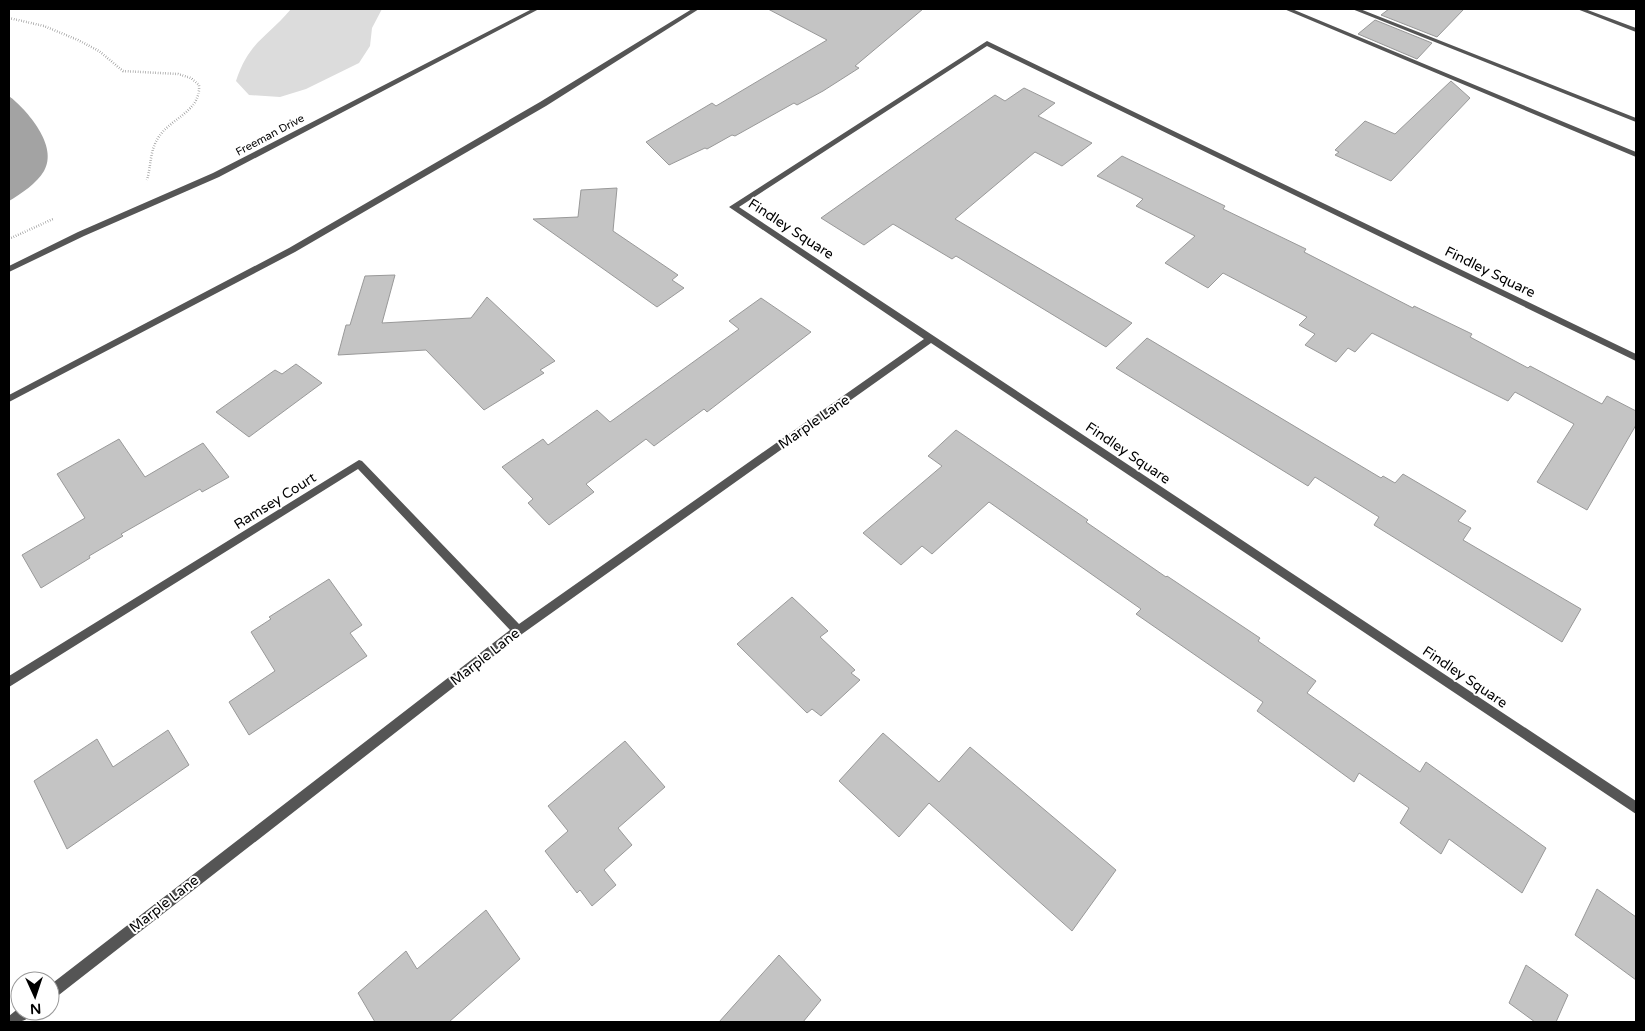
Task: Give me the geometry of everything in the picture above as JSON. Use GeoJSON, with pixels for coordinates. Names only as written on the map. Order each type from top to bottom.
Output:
{"type":"FeatureCollection","features":[{"type":"Feature","properties":{"kind":"street","name":"Freeman Drive"},"geometry":{"type":"LineString","coordinates":[[9,269],[88,231],[216,175],[536,9]]}},
{"type":"Feature","properties":{"kind":"street"},"geometry":{"type":"LineString","coordinates":[[9,399],[292,250],[544,104],[696,9]]}},
{"type":"Feature","properties":{"kind":"street"},"geometry":{"type":"LineString","coordinates":[[1287,9],[1636,155]]}},
{"type":"Feature","properties":{"kind":"street"},"geometry":{"type":"LineString","coordinates":[[1355,9],[1636,120]]}},
{"type":"Feature","properties":{"kind":"street"},"geometry":{"type":"LineString","coordinates":[[1580,9],[1636,30]]}},
{"type":"Feature","properties":{"kind":"street","name":"Findley Square"},"geometry":{"type":"LineString","coordinates":[[1636,358],[987,43],[733,207],[1636,808]]}},
{"type":"Feature","properties":{"kind":"street","name":"Marple Lane"},"geometry":{"type":"LineString","coordinates":[[60,984],[518,631],[932,338]]}},
{"type":"Feature","properties":{"kind":"street","name":"Ramsey Court"},"geometry":{"type":"LineString","coordinates":[[9,682],[359,464],[518,631]]}},
{"type":"Feature","properties":{"kind":"path"},"geometry":{"type":"LineString","coordinates":[[9,18],[48,27],[82,42],[102,53],[123,71],[167,70],[193,78],[200,92],[198,99],[191,108],[157,138],[153,147],[146,180]]}},
{"type":"Feature","properties":{"kind":"shaded area"},"geometry":{"type":"Polygon","coordinates":[[[291,9],[382,9],[372,28],[370,46],[359,63],[306,89],[280,97],[249,95],[236,81],[241,68],[253,48],[291,9]]]}},
{"type":"Feature","properties":{"kind":"shaded area"},"geometry":{"type":"Polygon","coordinates":[[[9,96],[24,110],[39,129],[44,140],[48,161],[44,171],[37,180],[24,192],[9,201],[9,96]]]}},
{"type":"Feature","properties":{"kind":"building"},"geometry":{"type":"Polygon","coordinates":[[[768,9],[923,9],[855,66],[859,68],[823,91],[797,105],[794,103],[735,136],[732,135],[707,149],[705,148],[669,165],[646,142],[712,103],[716,106],[827,40],[768,9]]]}},
{"type":"Feature","properties":{"kind":"building"},"geometry":{"type":"Polygon","coordinates":[[[1389,9],[1464,9],[1437,37],[1381,15],[1389,9]]]}},
{"type":"Feature","properties":{"kind":"building"},"geometry":{"type":"Polygon","coordinates":[[[1375,20],[1432,43],[1417,59],[1358,34],[1375,20]]]}},
{"type":"Feature","properties":{"kind":"building"},"geometry":{"type":"Polygon","coordinates":[[[1451,81],[1470,98],[1391,181],[1335,155],[1339,152],[1335,150],[1365,121],[1395,134],[1451,81]]]}},
{"type":"Feature","properties":{"kind":"building"},"geometry":{"type":"Polygon","coordinates":[[[1024,88],[1055,103],[1038,116],[1092,143],[1062,166],[1035,152],[955,219],[1132,323],[1106,347],[956,256],[952,259],[893,224],[864,245],[821,218],[995,95],[1005,101],[1024,88]]]}},
{"type":"Feature","properties":{"kind":"building"},"geometry":{"type":"Polygon","coordinates":[[[1122,156],[1225,206],[1223,209],[1306,249],[1304,252],[1413,308],[1414,306],[1472,334],[1470,337],[1528,368],[1530,366],[1602,404],[1607,396],[1636,411],[1636,425],[1587,510],[1537,482],[1574,424],[1515,392],[1508,401],[1372,333],[1355,352],[1348,348],[1336,362],[1305,345],[1315,334],[1299,325],[1307,317],[1223,273],[1208,288],[1165,263],[1195,236],[1136,206],[1143,199],[1097,176],[1122,156]]]}},
{"type":"Feature","properties":{"kind":"building"},"geometry":{"type":"Polygon","coordinates":[[[617,188],[613,231],[678,275],[672,280],[684,288],[657,307],[533,219],[578,217],[581,190],[617,188]]]}},
{"type":"Feature","properties":{"kind":"building"},"geometry":{"type":"Polygon","coordinates":[[[395,275],[382,323],[471,318],[487,297],[555,361],[540,370],[544,373],[484,410],[426,350],[338,355],[346,325],[350,325],[365,276],[395,275]]]}},
{"type":"Feature","properties":{"kind":"building"},"geometry":{"type":"Polygon","coordinates":[[[761,298],[811,332],[707,412],[704,409],[654,446],[646,439],[586,484],[594,492],[549,525],[528,503],[533,499],[502,467],[543,439],[548,445],[597,410],[610,422],[739,329],[729,321],[761,298]]]}},
{"type":"Feature","properties":{"kind":"building"},"geometry":{"type":"Polygon","coordinates":[[[1147,338],[1381,478],[1383,476],[1395,483],[1403,474],[1466,511],[1458,521],[1471,528],[1463,540],[1581,609],[1562,642],[1374,525],[1379,517],[1315,477],[1308,486],[1116,368],[1147,338]]]}},
{"type":"Feature","properties":{"kind":"building"},"geometry":{"type":"Polygon","coordinates":[[[296,364],[322,383],[249,437],[216,412],[275,370],[282,374],[296,364]]]}},
{"type":"Feature","properties":{"kind":"building"},"geometry":{"type":"Polygon","coordinates":[[[956,430],[1088,520],[1086,522],[1166,577],[1260,638],[1258,641],[1316,681],[1307,693],[1420,772],[1426,762],[1546,848],[1522,893],[1449,839],[1441,854],[1400,823],[1409,808],[1359,773],[1354,782],[1257,711],[1263,702],[1136,614],[1141,609],[989,502],[932,554],[922,546],[901,565],[863,533],[942,466],[928,456],[956,430]]]}},
{"type":"Feature","properties":{"kind":"building"},"geometry":{"type":"Polygon","coordinates":[[[119,439],[145,477],[203,443],[229,477],[202,492],[200,489],[121,534],[123,536],[41,588],[22,555],[85,518],[57,474],[119,439]]]}},
{"type":"Feature","properties":{"kind":"building"},"geometry":{"type":"Polygon","coordinates":[[[329,579],[362,625],[350,633],[367,656],[249,735],[229,702],[275,671],[251,632],[271,619],[269,617],[329,579]]]}},
{"type":"Feature","properties":{"kind":"building"},"geometry":{"type":"Polygon","coordinates":[[[792,597],[828,631],[820,637],[855,670],[851,673],[860,680],[821,716],[812,709],[807,713],[737,644],[792,597]]]}},
{"type":"Feature","properties":{"kind":"building"},"geometry":{"type":"Polygon","coordinates":[[[168,730],[189,765],[67,849],[34,781],[97,739],[113,767],[168,730]]]}},
{"type":"Feature","properties":{"kind":"building"},"geometry":{"type":"Polygon","coordinates":[[[883,733],[939,782],[970,747],[1116,870],[1072,931],[929,803],[899,837],[839,781],[883,733]]]}},
{"type":"Feature","properties":{"kind":"building"},"geometry":{"type":"Polygon","coordinates":[[[625,741],[665,787],[618,828],[632,845],[604,870],[616,885],[592,906],[580,890],[577,893],[545,851],[568,831],[548,806],[625,741]]]}},
{"type":"Feature","properties":{"kind":"building"},"geometry":{"type":"Polygon","coordinates":[[[1597,889],[1636,917],[1636,980],[1575,935],[1597,889]]]}},
{"type":"Feature","properties":{"kind":"building"},"geometry":{"type":"Polygon","coordinates":[[[486,910],[520,959],[449,1022],[375,1022],[358,993],[406,951],[417,969],[486,910]]]}},
{"type":"Feature","properties":{"kind":"building"},"geometry":{"type":"Polygon","coordinates":[[[779,955],[821,1000],[803,1022],[719,1022],[779,955]]]}},
{"type":"Feature","properties":{"kind":"building"},"geometry":{"type":"Polygon","coordinates":[[[1526,965],[1568,995],[1556,1022],[1535,1022],[1509,1003],[1526,965]]]}}]}
